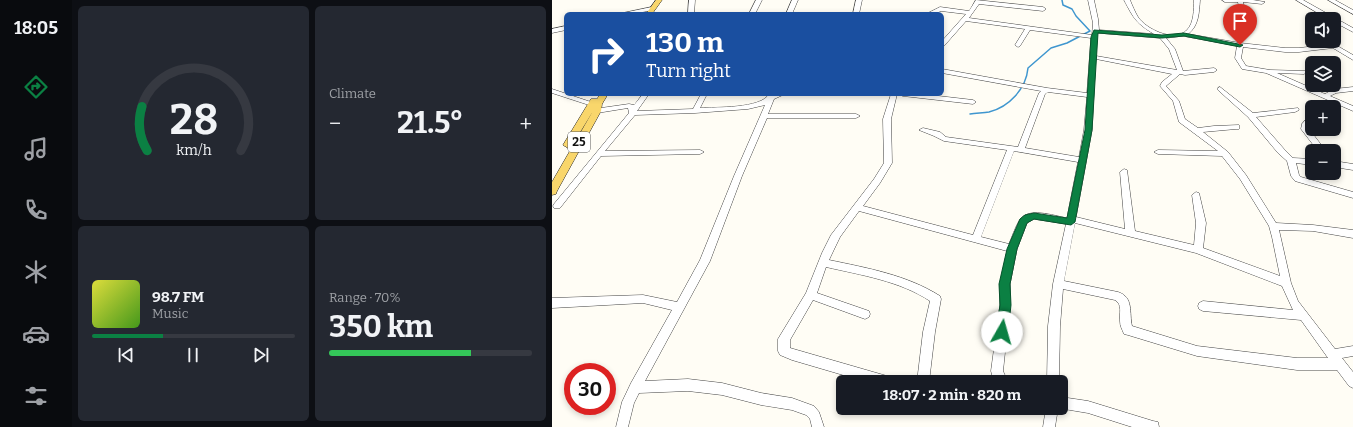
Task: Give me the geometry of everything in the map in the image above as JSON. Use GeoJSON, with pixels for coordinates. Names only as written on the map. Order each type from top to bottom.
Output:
{"type":"FeatureCollection","features":[{"type":"Feature","properties":{"kind":"main road"},"geometry":{"type":"LineString","coordinates":[[652,12],[659,0]]}},
{"type":"Feature","properties":{"kind":"main road"},"geometry":{"type":"LineString","coordinates":[[652,12],[664,0]]}},
{"type":"Feature","properties":{"kind":"main road"},"geometry":{"type":"LineString","coordinates":[[552,175],[594,108],[597,96]]}},
{"type":"Feature","properties":{"kind":"main road","name":"25"},"geometry":{"type":"LineString","coordinates":[[552,191],[594,108],[603,96]]}},
{"type":"Feature","properties":{"kind":"street"},"geometry":{"type":"LineString","coordinates":[[691,12],[692,0]]}},
{"type":"Feature","properties":{"kind":"street"},"geometry":{"type":"LineString","coordinates":[[753,12],[759,0]]}},
{"type":"Feature","properties":{"kind":"street"},"geometry":{"type":"LineString","coordinates":[[790,12],[795,0]]}},
{"type":"Feature","properties":{"kind":"street"},"geometry":{"type":"LineString","coordinates":[[856,12],[859,0]]}},
{"type":"Feature","properties":{"kind":"street"},"geometry":{"type":"LineString","coordinates":[[1053,375],[1054,326],[1058,284],[1080,178],[1088,130],[1095,34],[1098,23],[1093,15],[1091,0]]}},
{"type":"Feature","properties":{"kind":"street"},"geometry":{"type":"LineString","coordinates":[[1127,0],[1136,18],[1142,24],[1162,37],[1174,55],[1180,71],[1164,83],[1163,86],[1176,101],[1182,120],[1225,154],[1243,177],[1273,226],[1277,238],[1286,283],[1294,303],[1353,382]]}},
{"type":"Feature","properties":{"kind":"street"},"geometry":{"type":"LineString","coordinates":[[1184,35],[1189,32],[1196,19],[1198,0]]}},
{"type":"Feature","properties":{"kind":"street"},"geometry":{"type":"LineString","coordinates":[[1225,0],[1262,2]]}},
{"type":"Feature","properties":{"kind":"street"},"geometry":{"type":"LineString","coordinates":[[1299,0],[1319,12]]}},
{"type":"Feature","properties":{"kind":"street"},"geometry":{"type":"LineString","coordinates":[[1331,0],[1353,12]]}},
{"type":"Feature","properties":{"kind":"street"},"geometry":{"type":"LineString","coordinates":[[944,43],[970,13],[978,1],[1043,9]]}},
{"type":"Feature","properties":{"kind":"street"},"geometry":{"type":"LineString","coordinates":[[1240,1],[1244,18]]}},
{"type":"Feature","properties":{"kind":"street"},"geometry":{"type":"LineString","coordinates":[[934,12],[940,9],[970,13]]}},
{"type":"Feature","properties":{"kind":"street"},"geometry":{"type":"LineString","coordinates":[[965,19],[1028,28],[1095,34],[1162,37],[1184,35],[1240,45],[1299,50],[1334,46],[1353,58]]}},
{"type":"Feature","properties":{"kind":"street"},"geometry":{"type":"LineString","coordinates":[[1341,24],[1353,30]]}},
{"type":"Feature","properties":{"kind":"street"},"geometry":{"type":"LineString","coordinates":[[552,31],[564,28]]}},
{"type":"Feature","properties":{"kind":"street"},"geometry":{"type":"LineString","coordinates":[[1018,45],[1028,28]]}},
{"type":"Feature","properties":{"kind":"street"},"geometry":{"type":"LineString","coordinates":[[1240,45],[1238,58],[1244,68],[1268,72],[1304,72]]}},
{"type":"Feature","properties":{"kind":"street"},"geometry":{"type":"LineString","coordinates":[[1094,57],[1178,73],[1214,70]]}},
{"type":"Feature","properties":{"kind":"street"},"geometry":{"type":"LineString","coordinates":[[944,71],[1047,90],[1091,96]]}},
{"type":"Feature","properties":{"kind":"street"},"geometry":{"type":"LineString","coordinates":[[1268,72],[1335,100]]}},
{"type":"Feature","properties":{"kind":"street"},"geometry":{"type":"LineString","coordinates":[[1220,89],[1251,115],[1281,151],[1291,160],[1298,179],[1353,195]]}},
{"type":"Feature","properties":{"kind":"street"},"geometry":{"type":"LineString","coordinates":[[1326,96],[1334,91],[1353,89]]}},
{"type":"Feature","properties":{"kind":"street"},"geometry":{"type":"LineString","coordinates":[[976,238],[1042,93],[1047,90]]}},
{"type":"Feature","properties":{"kind":"street"},"geometry":{"type":"LineString","coordinates":[[552,91],[564,96]]}},
{"type":"Feature","properties":{"kind":"street"},"geometry":{"type":"LineString","coordinates":[[564,96],[594,108],[629,106],[632,107],[633,112]]}},
{"type":"Feature","properties":{"kind":"street"},"geometry":{"type":"LineString","coordinates":[[557,206],[645,96]]}},
{"type":"Feature","properties":{"kind":"street"},"geometry":{"type":"LineString","coordinates":[[695,111],[703,96]]}},
{"type":"Feature","properties":{"kind":"street"},"geometry":{"type":"LineString","coordinates":[[633,112],[695,111],[756,106],[771,96]]}},
{"type":"Feature","properties":{"kind":"street"},"geometry":{"type":"LineString","coordinates":[[622,427],[628,402],[635,387],[705,261],[771,96]]}},
{"type":"Feature","properties":{"kind":"street"},"geometry":{"type":"LineString","coordinates":[[862,375],[792,355],[784,351],[784,339],[811,295],[836,235],[878,181],[888,162],[887,119],[893,96]]}},
{"type":"Feature","properties":{"kind":"street"},"geometry":{"type":"LineString","coordinates":[[921,96],[974,102]]}},
{"type":"Feature","properties":{"kind":"street"},"geometry":{"type":"LineString","coordinates":[[1341,103],[1353,109]]}},
{"type":"Feature","properties":{"kind":"street"},"geometry":{"type":"LineString","coordinates":[[1251,115],[1295,110]]}},
{"type":"Feature","properties":{"kind":"street"},"geometry":{"type":"LineString","coordinates":[[764,116],[856,116]]}},
{"type":"Feature","properties":{"kind":"street"},"geometry":{"type":"LineString","coordinates":[[1195,131],[1236,127]]}},
{"type":"Feature","properties":{"kind":"street"},"geometry":{"type":"LineString","coordinates":[[923,130],[937,134],[944,139],[1082,160]]}},
{"type":"Feature","properties":{"kind":"street"},"geometry":{"type":"LineString","coordinates":[[1310,136],[1317,144]]}},
{"type":"Feature","properties":{"kind":"street"},"geometry":{"type":"LineString","coordinates":[[598,154],[700,152]]}},
{"type":"Feature","properties":{"kind":"street"},"geometry":{"type":"LineString","coordinates":[[1158,152],[1225,154]]}},
{"type":"Feature","properties":{"kind":"street"},"geometry":{"type":"LineString","coordinates":[[1291,160],[1305,161]]}},
{"type":"Feature","properties":{"kind":"street"},"geometry":{"type":"LineString","coordinates":[[1341,165],[1353,167]]}},
{"type":"Feature","properties":{"kind":"street"},"geometry":{"type":"LineString","coordinates":[[1124,172],[1130,232]]}},
{"type":"Feature","properties":{"kind":"street"},"geometry":{"type":"LineString","coordinates":[[1196,194],[1200,222],[1198,250]]}},
{"type":"Feature","properties":{"kind":"street"},"geometry":{"type":"LineString","coordinates":[[857,207],[976,238],[1012,249]]}},
{"type":"Feature","properties":{"kind":"street"},"geometry":{"type":"LineString","coordinates":[[998,375],[1006,305],[1005,284],[1012,249],[1023,221],[1028,217],[1034,216],[1071,220],[1130,232],[1198,250],[1286,283]]}},
{"type":"Feature","properties":{"kind":"street"},"geometry":{"type":"LineString","coordinates":[[1273,226],[1313,228],[1353,234]]}},
{"type":"Feature","properties":{"kind":"street"},"geometry":{"type":"LineString","coordinates":[[824,263],[879,276],[925,291],[936,299],[929,332],[924,375]]}},
{"type":"Feature","properties":{"kind":"street"},"geometry":{"type":"LineString","coordinates":[[1058,284],[1124,298],[1126,302],[1126,326],[1128,330],[1197,351],[1297,364],[1336,359],[1353,351]]}},
{"type":"Feature","properties":{"kind":"street"},"geometry":{"type":"LineString","coordinates":[[811,295],[866,314]]}},
{"type":"Feature","properties":{"kind":"street"},"geometry":{"type":"LineString","coordinates":[[552,303],[643,299],[680,308]]}},
{"type":"Feature","properties":{"kind":"street"},"geometry":{"type":"LineString","coordinates":[[1203,306],[1303,316]]}},
{"type":"Feature","properties":{"kind":"street"},"geometry":{"type":"LineString","coordinates":[[635,387],[688,385],[722,388],[761,399],[792,404],[810,410],[815,416],[818,427]]}},
{"type":"Feature","properties":{"kind":"street"},"geometry":{"type":"LineString","coordinates":[[1068,404],[1088,407],[1152,427]]}},
{"type":"Feature","properties":{"kind":"street"},"geometry":{"type":"LineString","coordinates":[[1049,427],[1051,415]]}},
{"type":"Feature","properties":{"kind":"waterway"},"geometry":{"type":"LineString","coordinates":[[970,114],[989,112],[1003,106],[1020,90],[1027,76],[1028,68],[1051,48],[1067,43],[1090,31],[1076,16],[1072,9],[1063,5],[1062,0]]}},
{"type":"Feature","properties":{"kind":"route"},"geometry":{"type":"LineString","coordinates":[[1002,332],[1006,305],[1005,284],[1012,249],[1023,221],[1028,217],[1034,216],[1071,222],[1088,130],[1094,57],[1094,37],[1096,31],[1162,37],[1184,35],[1240,45]]}}]}
